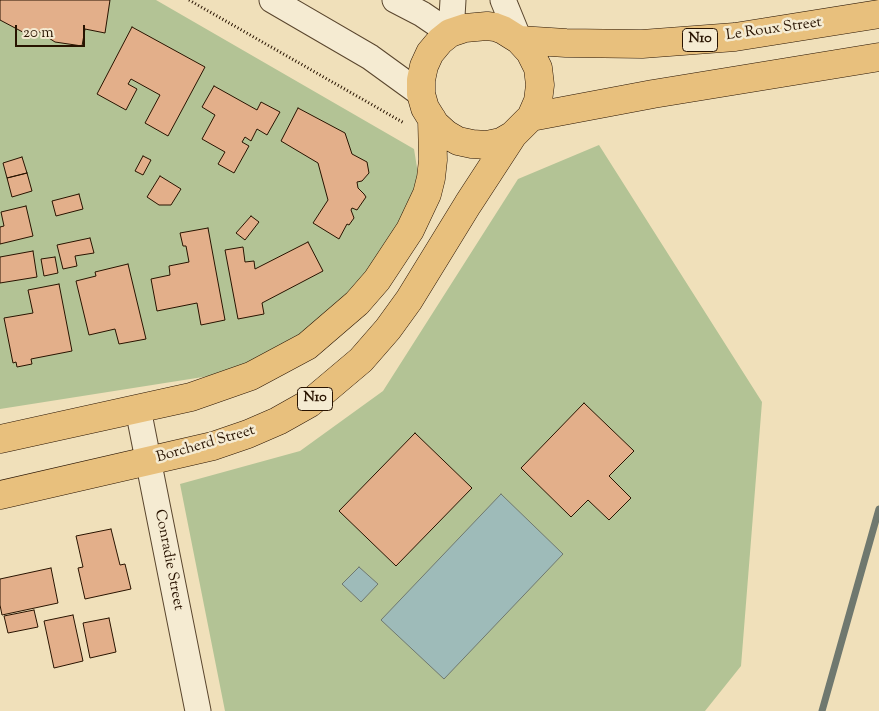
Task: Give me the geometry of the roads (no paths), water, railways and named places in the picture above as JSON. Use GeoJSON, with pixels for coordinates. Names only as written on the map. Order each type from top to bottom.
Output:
{"type":"FeatureCollection","features":[{"type":"Feature","properties":{"kind":"highway","name":"Le Roux Street"},"geometry":{"type":"LineString","coordinates":[[519,39],[566,43],[642,44],[735,37],[879,14]]}},
{"type":"Feature","properties":{"kind":"highway","name":"N10"},"geometry":{"type":"LineString","coordinates":[[0,439],[191,397],[251,376],[307,346],[351,309],[377,280],[410,230],[427,194],[431,178],[432,129],[421,94],[421,80],[430,52],[451,33],[465,28],[487,26],[504,30],[519,39],[530,52],[538,68],[540,85],[538,102],[522,126],[501,142],[487,144],[472,144],[458,141],[432,129]]}},
{"type":"Feature","properties":{"kind":"highway","name":"N10"},"geometry":{"type":"LineString","coordinates":[[522,126],[653,94],[879,57]]}},
{"type":"Feature","properties":{"kind":"highway","name":"Borcherd Street"},"geometry":{"type":"LineString","coordinates":[[0,495],[213,446],[278,421],[310,403],[340,379],[376,344],[409,300],[468,204],[522,126]]}},
{"type":"Feature","properties":{"kind":"street"},"geometry":{"type":"LineString","coordinates":[[272,0],[370,56],[421,94]]}},
{"type":"Feature","properties":{"kind":"street"},"geometry":{"type":"LineString","coordinates":[[395,0],[422,14],[451,33],[453,0]]}},
{"type":"Feature","properties":{"kind":"street"},"geometry":{"type":"LineString","coordinates":[[503,0],[519,39]]}},
{"type":"Feature","properties":{"kind":"street","name":"Conradie Street"},"geometry":{"type":"LineString","coordinates":[[138,409],[198,711]]}},
{"type":"Feature","properties":{"kind":"water"},"geometry":{"type":"Polygon","coordinates":[[[501,494],[563,554],[444,679],[381,620],[501,494]]]}},
{"type":"Feature","properties":{"kind":"water"},"geometry":{"type":"Polygon","coordinates":[[[359,567],[378,584],[361,602],[342,584],[359,567]]]}},
{"type":"Feature","properties":{"kind":"waterway"},"geometry":{"type":"LineString","coordinates":[[822,711],[879,509]]}}]}
